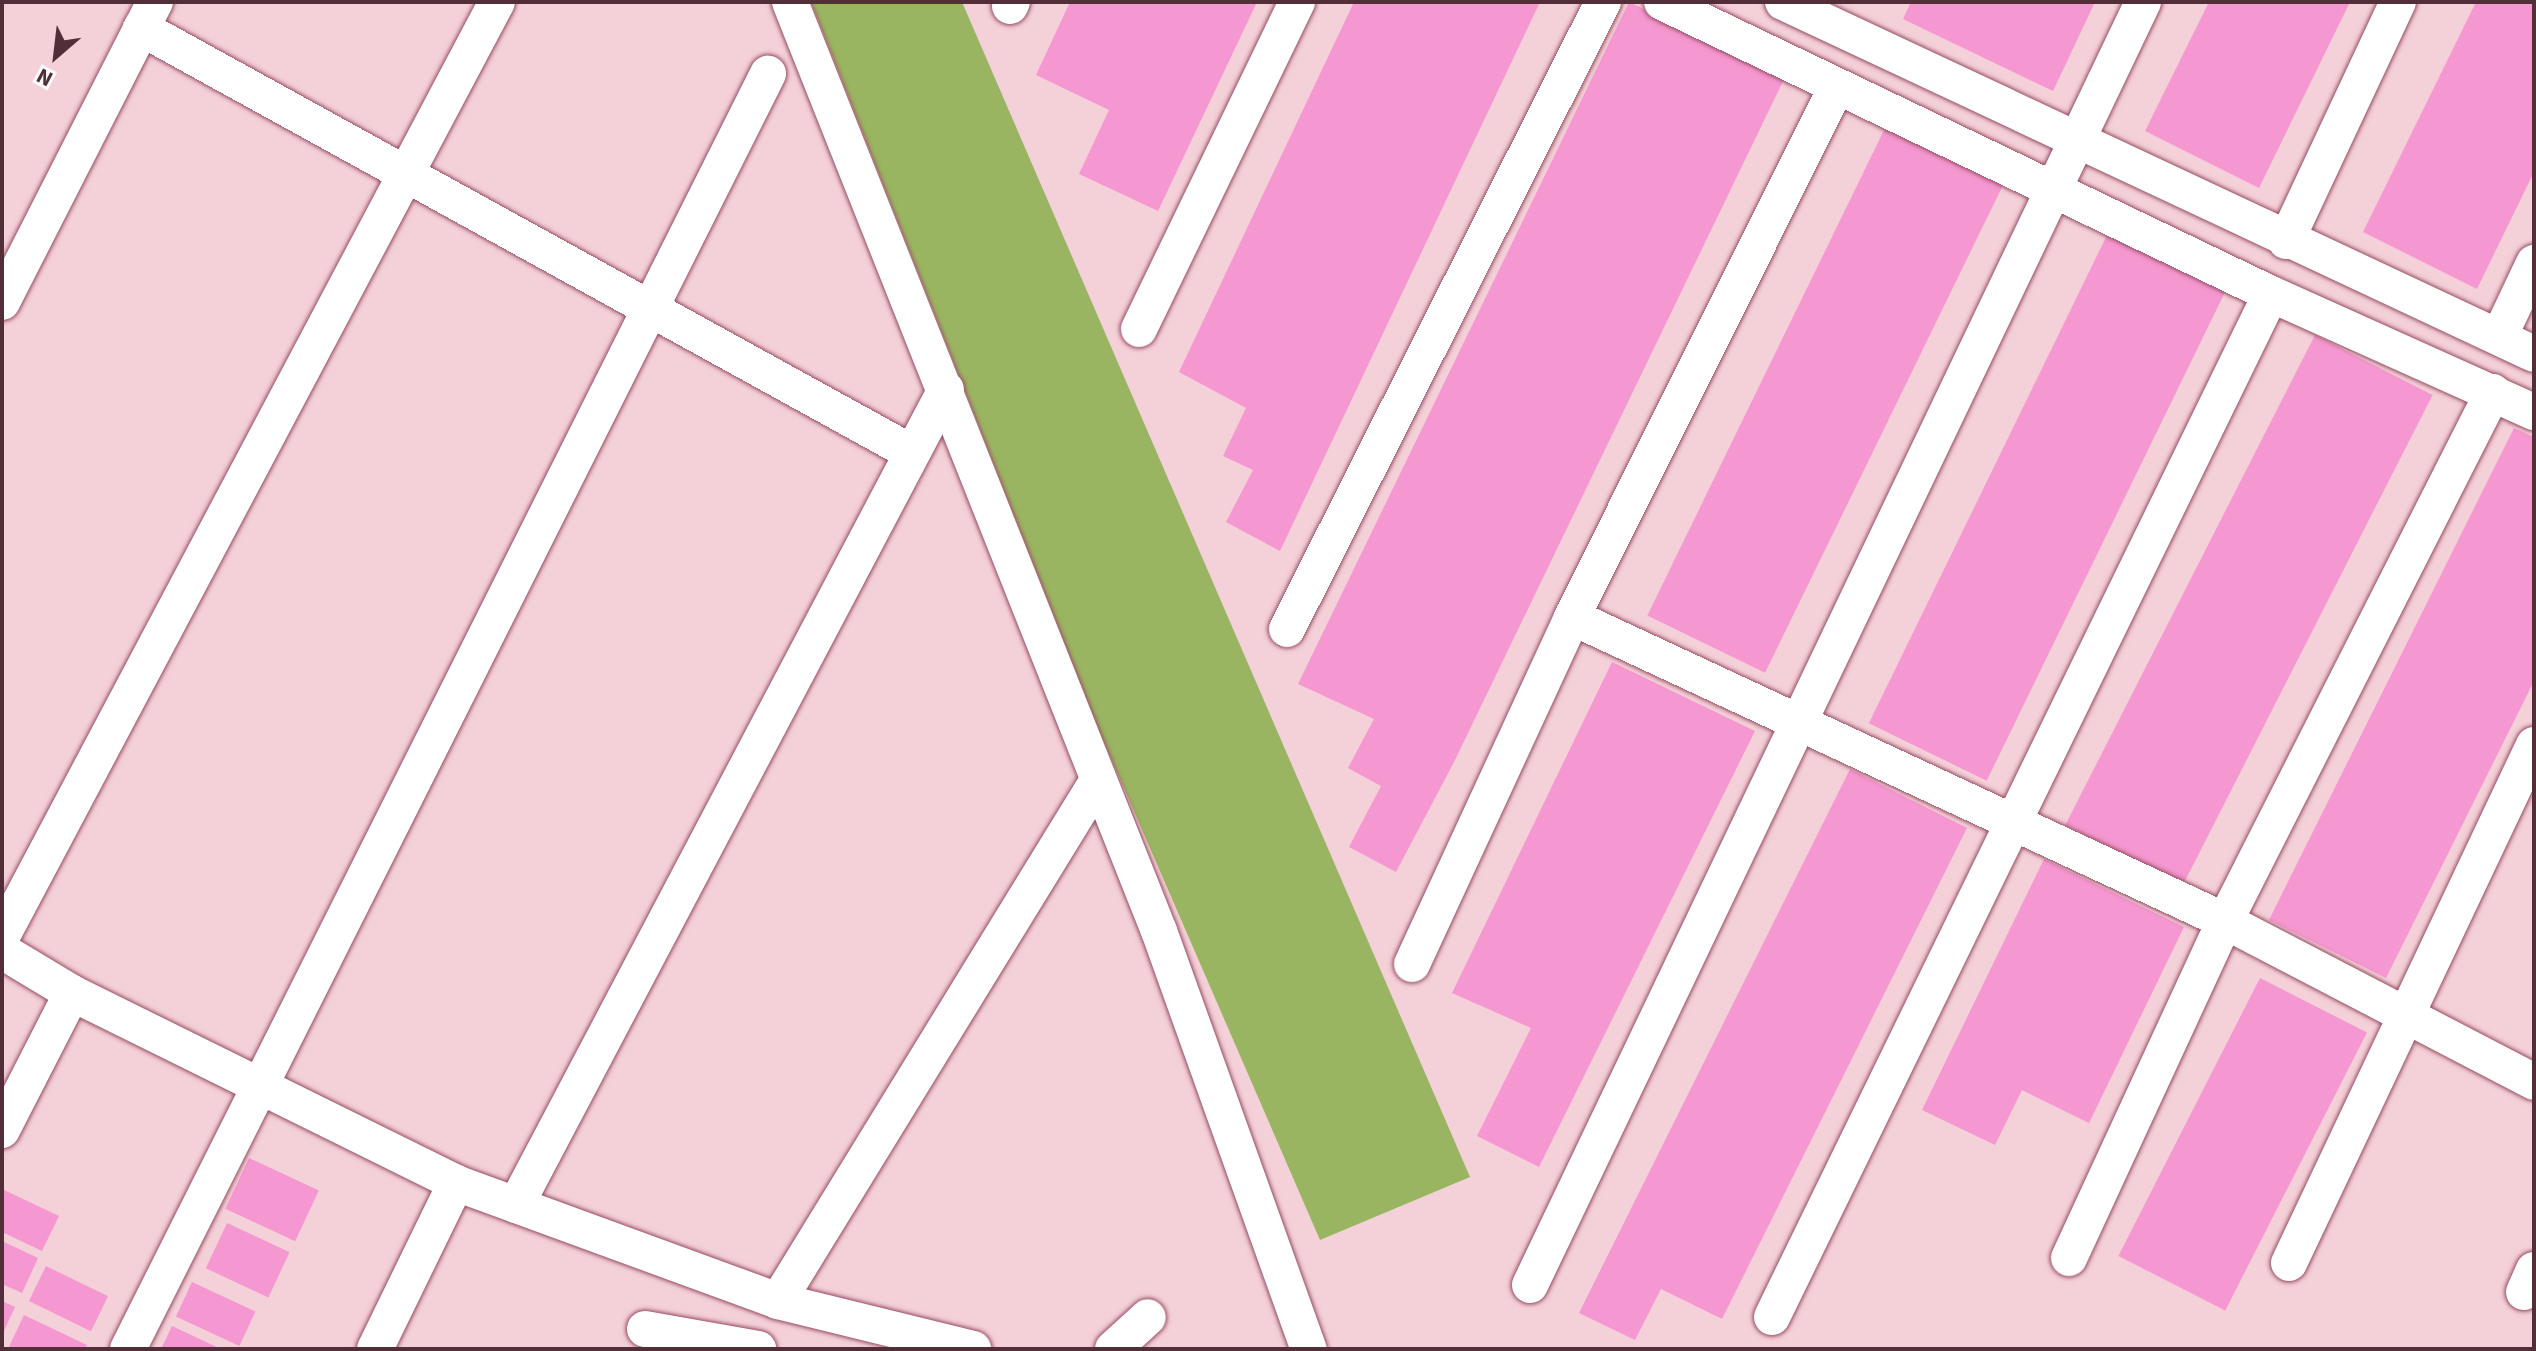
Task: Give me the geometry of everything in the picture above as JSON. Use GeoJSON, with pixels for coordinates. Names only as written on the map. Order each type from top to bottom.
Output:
{"type":"FeatureCollection","features":[{"type":"Feature","properties":{"kind":"street"},"geometry":{"type":"LineString","coordinates":[[2,936],[497,2]]}},
{"type":"Feature","properties":{"kind":"street"},"geometry":{"type":"LineString","coordinates":[[790,2],[1159,931],[1309,1349]]}},
{"type":"Feature","properties":{"kind":"street"},"geometry":{"type":"LineString","coordinates":[[1139,329],[1297,2]]}},
{"type":"Feature","properties":{"kind":"street"},"geometry":{"type":"LineString","coordinates":[[1287,629],[1603,2]]}},
{"type":"Feature","properties":{"kind":"street"},"geometry":{"type":"LineString","coordinates":[[1662,2],[2271,294],[2534,412]]}},
{"type":"Feature","properties":{"kind":"street"},"geometry":{"type":"LineString","coordinates":[[1783,2],[1850,16],[2077,140],[2286,241],[2534,354]]}},
{"type":"Feature","properties":{"kind":"street"},"geometry":{"type":"LineString","coordinates":[[1530,1285],[1795,722],[2143,2]]}},
{"type":"Feature","properties":{"kind":"street"},"geometry":{"type":"LineString","coordinates":[[2286,241],[2398,2]]}},
{"type":"Feature","properties":{"kind":"street"},"geometry":{"type":"LineString","coordinates":[[2,302],[148,15],[406,174],[912,453]]}},
{"type":"Feature","properties":{"kind":"street"},"geometry":{"type":"LineString","coordinates":[[128,1349],[768,74]]}},
{"type":"Feature","properties":{"kind":"street"},"geometry":{"type":"LineString","coordinates":[[1412,964],[1572,617],[1837,86]]}},
{"type":"Feature","properties":{"kind":"street"},"geometry":{"type":"LineString","coordinates":[[2499,337],[2534,263]]}},
{"type":"Feature","properties":{"kind":"street"},"geometry":{"type":"LineString","coordinates":[[1772,1317],[2011,820],[2271,294]]}},
{"type":"Feature","properties":{"kind":"street"},"geometry":{"type":"LineString","coordinates":[[516,1205],[946,389]]}},
{"type":"Feature","properties":{"kind":"street"},"geometry":{"type":"LineString","coordinates":[[2069,1258],[2225,921],[2493,392]]}},
{"type":"Feature","properties":{"kind":"street"},"geometry":{"type":"LineString","coordinates":[[1572,617],[2225,921],[2404,1017],[2534,1082]]}},
{"type":"Feature","properties":{"kind":"street"},"geometry":{"type":"LineString","coordinates":[[2289,1263],[2534,745]]}},
{"type":"Feature","properties":{"kind":"street"},"geometry":{"type":"LineString","coordinates":[[778,1301],[1098,780]]}},
{"type":"Feature","properties":{"kind":"street"},"geometry":{"type":"LineString","coordinates":[[2,951],[72,993],[456,1183],[778,1301],[973,1349]]}},
{"type":"Feature","properties":{"kind":"street"},"geometry":{"type":"LineString","coordinates":[[2,1130],[72,993]]}},
{"type":"Feature","properties":{"kind":"street"},"geometry":{"type":"LineString","coordinates":[[375,1349],[456,1183]]}},
{"type":"Feature","properties":{"kind":"street"},"geometry":{"type":"LineString","coordinates":[[1113,1349],[1148,1317]]}},
{"type":"Feature","properties":{"kind":"street"},"geometry":{"type":"LineString","coordinates":[[645,1329],[758,1349]]}},
{"type":"Feature","properties":{"kind":"green space"},"geometry":{"type":"Polygon","coordinates":[[[811,2],[962,2],[1470,1177],[1320,1240],[1104,742],[811,2]]]}},
{"type":"Feature","properties":{"kind":"building"},"geometry":{"type":"Polygon","coordinates":[[[1070,2],[1257,2],[1158,211],[1079,174],[1109,110],[1036,75],[1070,2]]]}},
{"type":"Feature","properties":{"kind":"building"},"geometry":{"type":"Polygon","coordinates":[[[1354,2],[1540,2],[1280,551],[1226,522],[1253,470],[1223,456],[1246,408],[1179,372],[1354,2]]]}},
{"type":"Feature","properties":{"kind":"building"},"geometry":{"type":"Polygon","coordinates":[[[1629,2],[1786,75],[1454,762],[1396,872],[1349,847],[1381,786],[1348,768],[1374,719],[1298,684],[1629,2]]]}},
{"type":"Feature","properties":{"kind":"building"},"geometry":{"type":"Polygon","coordinates":[[[1911,2],[2095,2],[2053,91],[1903,19],[1911,2]]]}},
{"type":"Feature","properties":{"kind":"building"},"geometry":{"type":"Polygon","coordinates":[[[2209,2],[2350,2],[2259,188],[2145,131],[2209,2]]]}},
{"type":"Feature","properties":{"kind":"building"},"geometry":{"type":"Polygon","coordinates":[[[2476,2],[2534,2],[2534,172],[2477,289],[2363,232],[2476,2]]]}},
{"type":"Feature","properties":{"kind":"building"},"geometry":{"type":"Polygon","coordinates":[[[1888,122],[2006,179],[1765,673],[1647,615],[1888,122]]]}},
{"type":"Feature","properties":{"kind":"building"},"geometry":{"type":"Polygon","coordinates":[[[2110,229],[2228,286],[1987,781],[1869,723],[2110,229]]]}},
{"type":"Feature","properties":{"kind":"building"},"geometry":{"type":"Polygon","coordinates":[[[2315,335],[2433,395],[2183,885],[2065,825],[2315,335]]]}},
{"type":"Feature","properties":{"kind":"building"},"geometry":{"type":"Polygon","coordinates":[[[2514,428],[2534,437],[2534,681],[2386,978],[2269,920],[2514,428]]]}},
{"type":"Feature","properties":{"kind":"building"},"geometry":{"type":"Polygon","coordinates":[[[1612,662],[1755,731],[1539,1167],[1477,1136],[1531,1028],[1452,993],[1612,662]]]}},
{"type":"Feature","properties":{"kind":"building"},"geometry":{"type":"Polygon","coordinates":[[[1850,769],[1967,828],[1722,1319],[1661,1289],[1635,1340],[1579,1313],[1850,769]]]}},
{"type":"Feature","properties":{"kind":"building"},"geometry":{"type":"Polygon","coordinates":[[[2044,859],[2184,927],[2089,1123],[2022,1090],[1995,1145],[1922,1110],[2044,859]]]}},
{"type":"Feature","properties":{"kind":"building"},"geometry":{"type":"Polygon","coordinates":[[[2260,978],[2367,1032],[2225,1310],[2118,1256],[2260,978]]]}},
{"type":"Feature","properties":{"kind":"building"},"geometry":{"type":"Polygon","coordinates":[[[249,1158],[319,1191],[295,1241],[225,1209],[249,1158]]]}},
{"type":"Feature","properties":{"kind":"building"},"geometry":{"type":"Polygon","coordinates":[[[2,1189],[59,1216],[42,1251],[2,1232],[2,1189]]]}},
{"type":"Feature","properties":{"kind":"building"},"geometry":{"type":"Polygon","coordinates":[[[227,1223],[290,1252],[268,1297],[206,1268],[227,1223]]]}},
{"type":"Feature","properties":{"kind":"building"},"geometry":{"type":"Polygon","coordinates":[[[2,1241],[38,1258],[22,1293],[2,1284],[2,1241]]]}},
{"type":"Feature","properties":{"kind":"building"},"geometry":{"type":"Polygon","coordinates":[[[46,1266],[108,1296],[91,1331],[29,1301],[46,1266]]]}},
{"type":"Feature","properties":{"kind":"building"},"geometry":{"type":"Polygon","coordinates":[[[192,1282],[255,1312],[239,1346],[176,1316],[192,1282]]]}},
{"type":"Feature","properties":{"kind":"building"},"geometry":{"type":"Polygon","coordinates":[[[2,1301],[15,1307],[2,1335],[2,1301]]]}},
{"type":"Feature","properties":{"kind":"building"},"geometry":{"type":"Polygon","coordinates":[[[24,1315],[87,1345],[85,1349],[8,1349],[24,1315]]]}},
{"type":"Feature","properties":{"kind":"building"},"geometry":{"type":"Polygon","coordinates":[[[172,1326],[221,1349],[161,1349],[172,1326]]]}}]}
